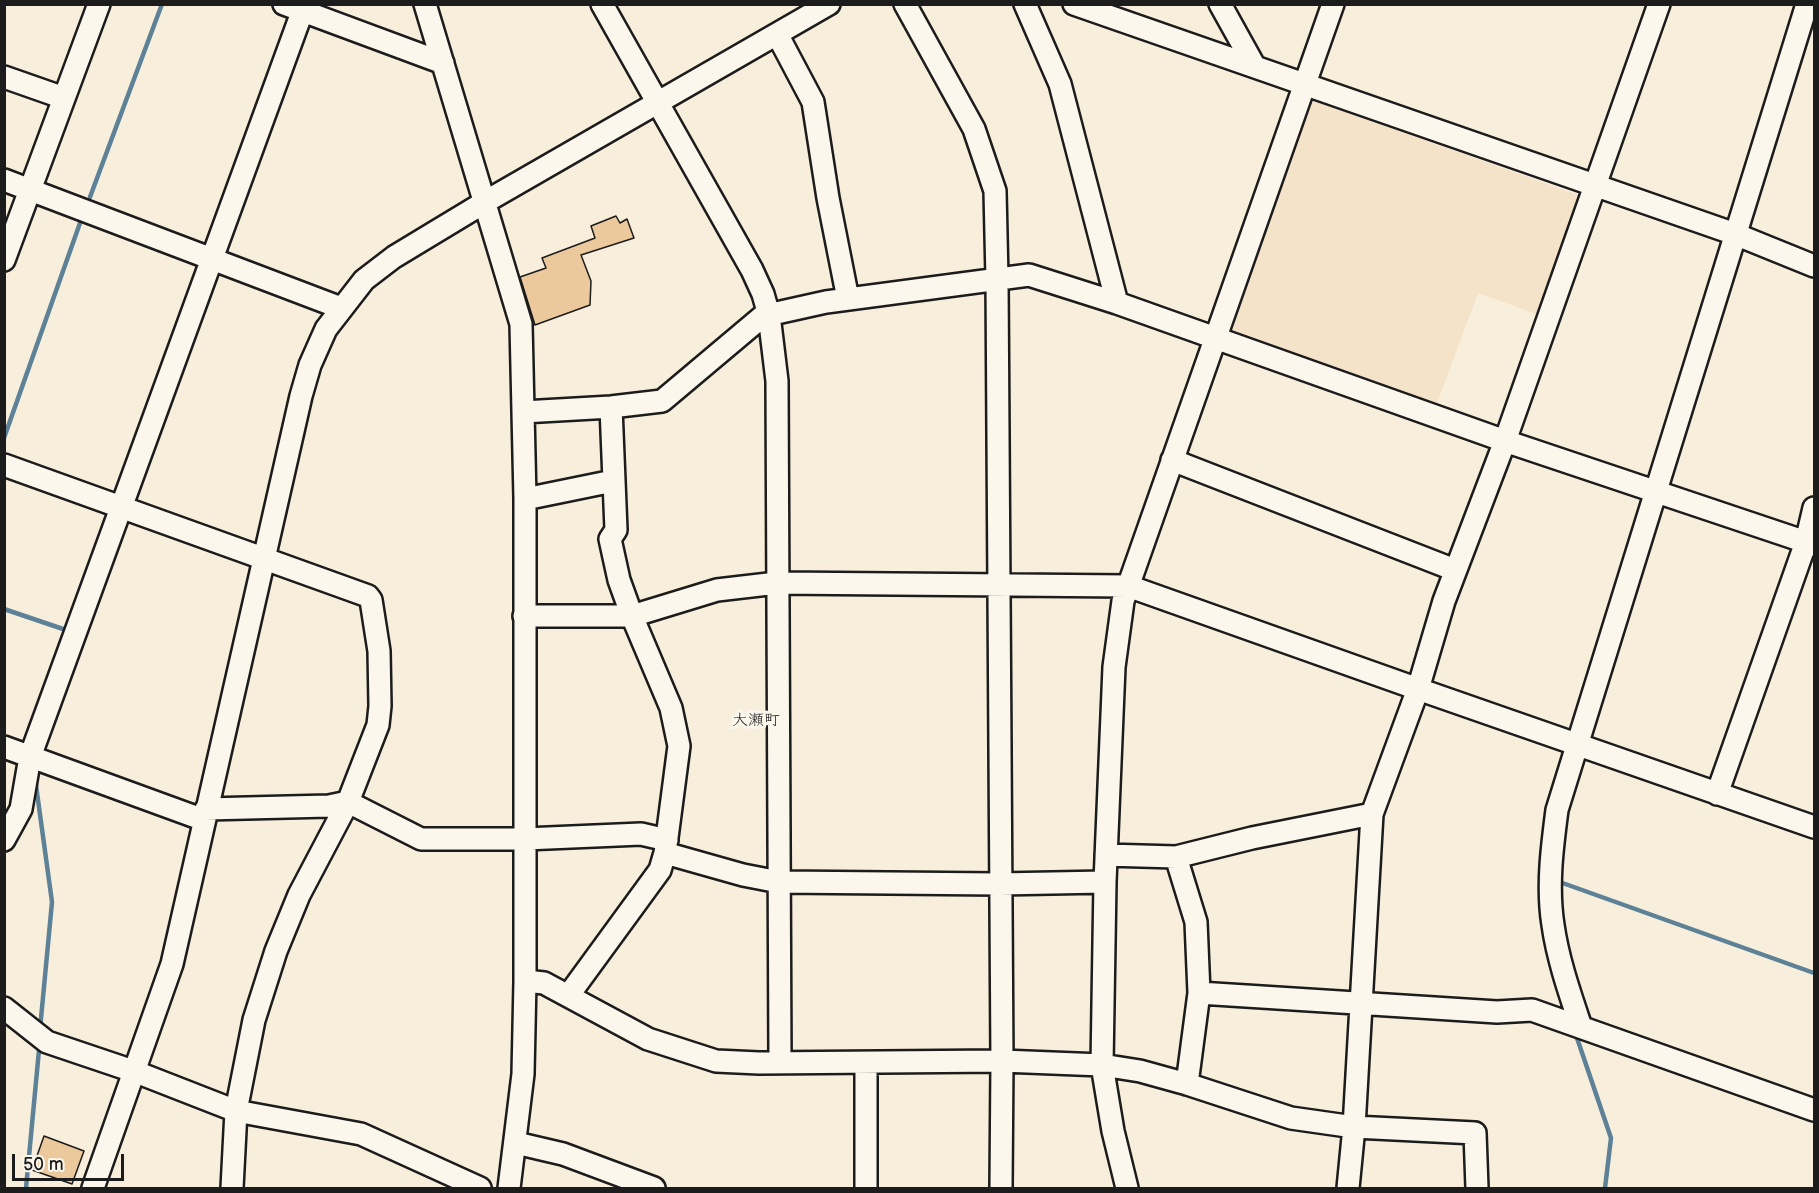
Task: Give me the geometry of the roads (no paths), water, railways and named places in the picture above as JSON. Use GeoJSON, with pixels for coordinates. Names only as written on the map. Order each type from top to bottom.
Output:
{"type":"FeatureCollection","features":[{"type":"Feature","properties":{"kind":"street"},"geometry":{"type":"LineString","coordinates":[[425,4],[521,324],[525,499],[525,981],[523,1074],[509,1188]]}},
{"type":"Feature","properties":{"kind":"street"},"geometry":{"type":"LineString","coordinates":[[602,4],[752,270],[769,315],[777,381],[780,1063]]}},
{"type":"Feature","properties":{"kind":"street"},"geometry":{"type":"LineString","coordinates":[[93,1188],[136,1072],[172,964],[263,559],[310,365],[326,329],[364,280],[394,257],[829,4]]}},
{"type":"Feature","properties":{"kind":"street"},"geometry":{"type":"LineString","coordinates":[[905,4],[974,129],[995,191],[1002,1061],[1000,1188]]}},
{"type":"Feature","properties":{"kind":"street"},"geometry":{"type":"LineString","coordinates":[[1025,4],[1060,84],[1117,303]]}},
{"type":"Feature","properties":{"kind":"street"},"geometry":{"type":"LineString","coordinates":[[1074,4],[1595,187],[1736,234],[1815,266]]}},
{"type":"Feature","properties":{"kind":"street"},"geometry":{"type":"LineString","coordinates":[[1220,4],[1255,67]]}},
{"type":"Feature","properties":{"kind":"street"},"geometry":{"type":"LineString","coordinates":[[1127,1188],[1113,1131],[1102,1065],[1105,882],[1114,667],[1123,601],[1332,4]]}},
{"type":"Feature","properties":{"kind":"street"},"geometry":{"type":"LineString","coordinates":[[1348,1188],[1362,1004],[1372,814],[1418,689],[1444,601],[1505,441],[1659,4]]}},
{"type":"Feature","properties":{"kind":"street"},"geometry":{"type":"LineString","coordinates":[[1581,1027],[1565,980],[1552,924],[1550,861],[1557,810],[1807,4]]}},
{"type":"Feature","properties":{"kind":"street"},"geometry":{"type":"LineString","coordinates":[[4,260],[97,5]]}},
{"type":"Feature","properties":{"kind":"street"},"geometry":{"type":"LineString","coordinates":[[4,840],[21,809],[30,757],[212,259],[297,7],[443,63]]}},
{"type":"Feature","properties":{"kind":"street"},"geometry":{"type":"LineString","coordinates":[[777,34],[813,102],[828,198],[848,299]]}},
{"type":"Feature","properties":{"kind":"street"},"geometry":{"type":"LineString","coordinates":[[4,77],[64,98]]}},
{"type":"Feature","properties":{"kind":"street"},"geometry":{"type":"LineString","coordinates":[[4,180],[341,308]]}},
{"type":"Feature","properties":{"kind":"street"},"geometry":{"type":"LineString","coordinates":[[523,412],[611,407],[662,400],[764,316],[848,299],[1029,275],[1117,303],[1505,441],[1810,543]]}},
{"type":"Feature","properties":{"kind":"street"},"geometry":{"type":"LineString","coordinates":[[568,996],[660,870],[666,846],[680,746],[671,708],[619,580],[610,539],[616,530],[611,407]]}},
{"type":"Feature","properties":{"kind":"street"},"geometry":{"type":"LineString","coordinates":[[1172,460],[1455,570]]}},
{"type":"Feature","properties":{"kind":"street"},"geometry":{"type":"LineString","coordinates":[[4,465],[368,596],[371,600],[379,651],[378,725],[348,802],[299,895],[276,951],[254,1020],[236,1111],[232,1188]]}},
{"type":"Feature","properties":{"kind":"street"},"geometry":{"type":"LineString","coordinates":[[525,499],[613,481]]}},
{"type":"Feature","properties":{"kind":"street"},"geometry":{"type":"LineString","coordinates":[[1717,794],[1810,543],[1815,508]]}},
{"type":"Feature","properties":{"kind":"street"},"geometry":{"type":"LineString","coordinates":[[524,616],[632,616],[717,590],[777,583],[1128,586],[1815,827]]}},
{"type":"Feature","properties":{"kind":"street"},"geometry":{"type":"LineString","coordinates":[[4,747],[205,814],[329,806],[348,802],[421,839],[525,839],[641,834],[666,846],[743,875],[779,882],[999,884],[1105,882]]}},
{"type":"Feature","properties":{"kind":"street"},"geometry":{"type":"LineString","coordinates":[[1106,855],[1176,857],[1252,838],[1372,814]]}},
{"type":"Feature","properties":{"kind":"street"},"geometry":{"type":"LineString","coordinates":[[1176,857],[1196,922],[1199,993],[1187,1084]]}},
{"type":"Feature","properties":{"kind":"street"},"geometry":{"type":"LineString","coordinates":[[525,981],[544,983],[648,1039],[694,1056],[716,1061],[780,1063],[1002,1061],[1102,1065],[1140,1071],[1187,1084],[1292,1118],[1354,1127],[1475,1133],[1477,1188]]}},
{"type":"Feature","properties":{"kind":"street"},"geometry":{"type":"LineString","coordinates":[[1199,993],[1497,1012],[1532,1010],[1815,1110]]}},
{"type":"Feature","properties":{"kind":"street"},"geometry":{"type":"LineString","coordinates":[[4,1008],[47,1042],[136,1072],[236,1111],[361,1134],[480,1188]]}},
{"type":"Feature","properties":{"kind":"street"},"geometry":{"type":"LineString","coordinates":[[866,1063],[866,1188]]}},
{"type":"Feature","properties":{"kind":"street"},"geometry":{"type":"LineString","coordinates":[[516,1143],[563,1155],[654,1188]]}},
{"type":"Feature","properties":{"kind":"waterway"},"geometry":{"type":"LineString","coordinates":[[90,197],[162,4]]}},
{"type":"Feature","properties":{"kind":"waterway"},"geometry":{"type":"LineString","coordinates":[[4,438],[80,223]]}},
{"type":"Feature","properties":{"kind":"waterway"},"geometry":{"type":"LineString","coordinates":[[4,609],[63,629]]}},
{"type":"Feature","properties":{"kind":"waterway"},"geometry":{"type":"LineString","coordinates":[[35,778],[52,902],[40,1029]]}},
{"type":"Feature","properties":{"kind":"waterway"},"geometry":{"type":"LineString","coordinates":[[1557,881],[1814,973]]}},
{"type":"Feature","properties":{"kind":"waterway"},"geometry":{"type":"LineString","coordinates":[[1577,1038],[1611,1138],[1605,1188]]}},
{"type":"Feature","properties":{"kind":"waterway"},"geometry":{"type":"LineString","coordinates":[[26,1188],[39,1050]]}},
{"type":"Feature","properties":{"kind":"district","name":"大瀬町"},"geometry":{"type":"Point","coordinates":[756,721]}}]}
